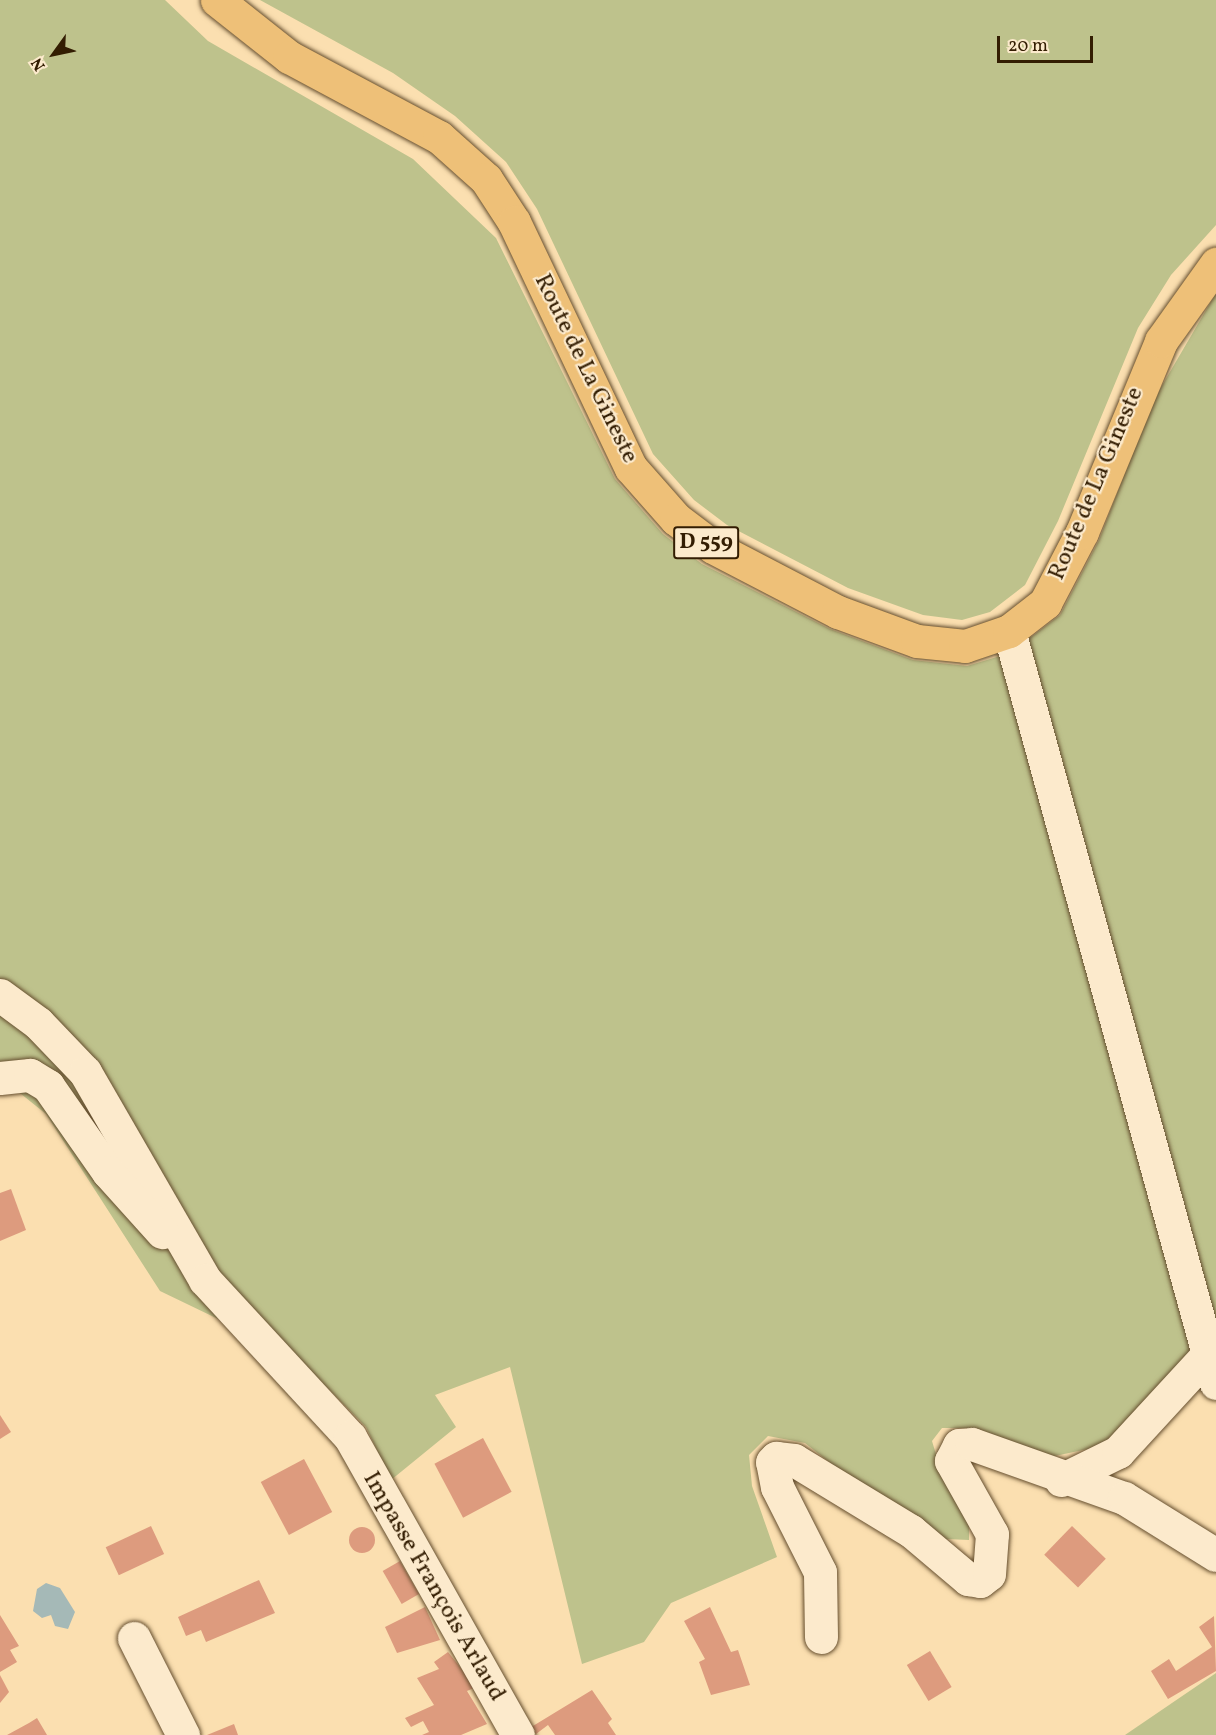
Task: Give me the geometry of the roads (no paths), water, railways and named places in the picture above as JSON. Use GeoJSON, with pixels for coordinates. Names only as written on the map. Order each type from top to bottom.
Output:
{"type":"FeatureCollection","features":[{"type":"Feature","properties":{"kind":"main road","name":"Route de La Gineste"},"geometry":{"type":"LineString","coordinates":[[217,0],[289,57],[439,137],[486,179],[514,222],[631,468],[676,519],[713,547],[838,612],[917,642],[965,646],[1009,631],[1045,603],[1082,532],[1161,341],[1216,264]]}},
{"type":"Feature","properties":{"kind":"street"},"geometry":{"type":"LineString","coordinates":[[1009,631],[1212,1368],[1118,1452],[1061,1480]]}},
{"type":"Feature","properties":{"kind":"street"},"geometry":{"type":"LineString","coordinates":[[0,995],[38,1023],[85,1072],[205,1280]]}},
{"type":"Feature","properties":{"kind":"street"},"geometry":{"type":"LineString","coordinates":[[0,1078],[30,1075],[48,1086],[108,1172],[205,1280]]}},
{"type":"Feature","properties":{"kind":"street","name":"Impasse François Arlaud"},"geometry":{"type":"LineString","coordinates":[[205,1280],[350,1437],[518,1735]]}},
{"type":"Feature","properties":{"kind":"street"},"geometry":{"type":"LineString","coordinates":[[821,1637],[820,1572],[777,1487],[772,1462],[776,1458],[794,1460],[911,1531],[968,1579],[980,1581],[989,1574],[992,1534],[951,1461],[959,1444],[972,1444],[1061,1480],[1124,1498],[1216,1555]]}},
{"type":"Feature","properties":{"kind":"street"},"geometry":{"type":"LineString","coordinates":[[134,1638],[183,1735]]}}]}
